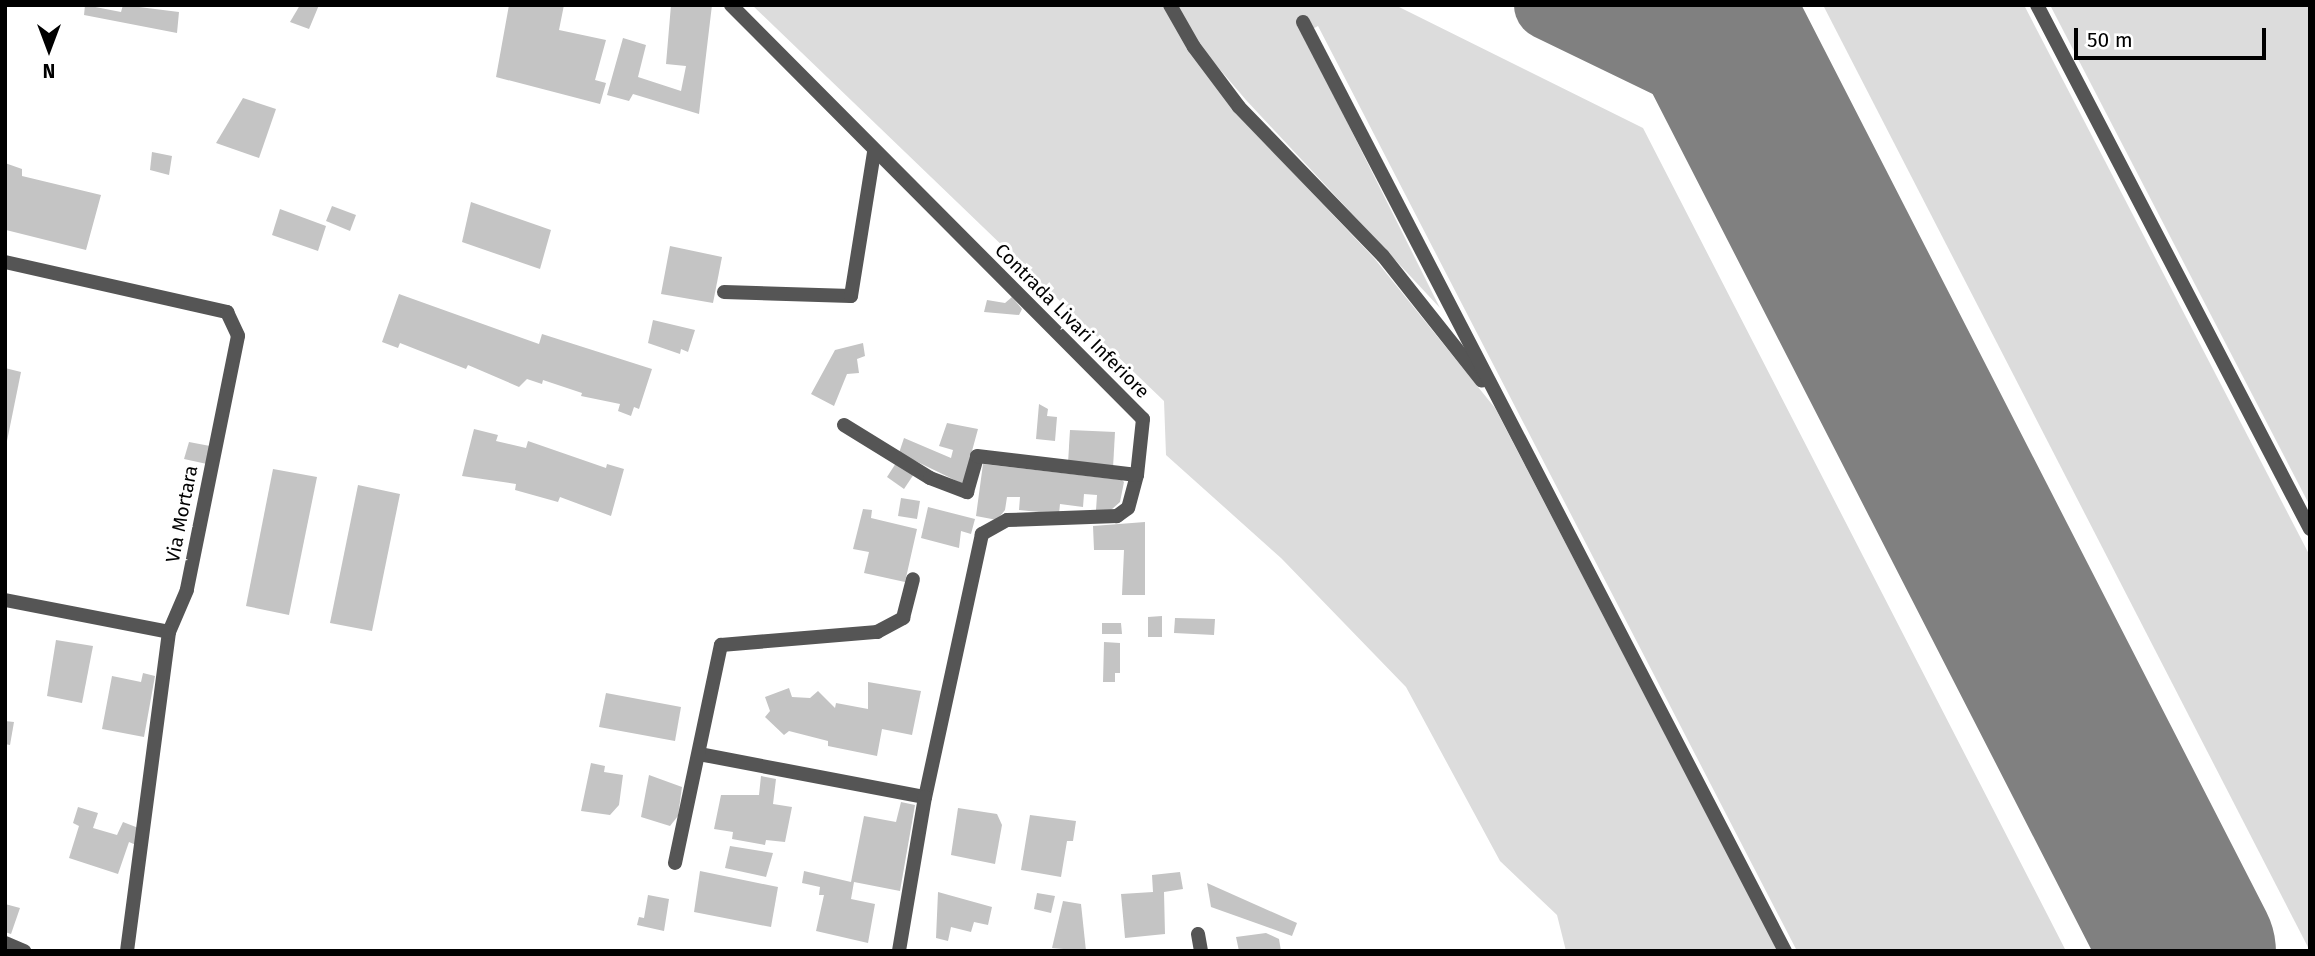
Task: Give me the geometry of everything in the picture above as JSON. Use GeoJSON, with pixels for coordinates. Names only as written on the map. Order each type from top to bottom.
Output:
{"type":"FeatureCollection","features":[{"type":"Feature","properties":{"kind":"street","name":"Contrada Livari Inferiore"},"geometry":{"type":"LineString","coordinates":[[731,5],[874,152],[1143,419],[1137,475],[1128,508],[1117,516],[1007,520],[982,534],[926,797],[900,951]]}},
{"type":"Feature","properties":{"kind":"street"},"geometry":{"type":"LineString","coordinates":[[1170,5],[1239,107],[1383,256],[1502,407]]}},
{"type":"Feature","properties":{"kind":"street"},"geometry":{"type":"LineString","coordinates":[[2037,5],[2310,529]]}},
{"type":"Feature","properties":{"kind":"street"},"geometry":{"type":"LineString","coordinates":[[1303,22],[1785,951]]}},
{"type":"Feature","properties":{"kind":"street"},"geometry":{"type":"LineString","coordinates":[[724,292],[851,296],[874,152]]}},
{"type":"Feature","properties":{"kind":"street","name":"Via Mortara"},"geometry":{"type":"LineString","coordinates":[[5,262],[227,312],[238,336],[187,590],[169,632],[127,951]]}},
{"type":"Feature","properties":{"kind":"street"},"geometry":{"type":"LineString","coordinates":[[845,425],[930,478],[967,492],[977,456],[1137,475]]}},
{"type":"Feature","properties":{"kind":"street"},"geometry":{"type":"LineString","coordinates":[[675,863],[721,645],[877,632],[903,618],[913,579]]}},
{"type":"Feature","properties":{"kind":"street"},"geometry":{"type":"LineString","coordinates":[[5,600],[169,632]]}},
{"type":"Feature","properties":{"kind":"street"},"geometry":{"type":"LineString","coordinates":[[699,754],[926,797]]}},
{"type":"Feature","properties":{"kind":"street"},"geometry":{"type":"LineString","coordinates":[[1198,934],[1201,951]]}},
{"type":"Feature","properties":{"kind":"street"},"geometry":{"type":"LineString","coordinates":[[5,943],[24,951]]}},
{"type":"Feature","properties":{"kind":"shaded area"},"geometry":{"type":"Polygon","coordinates":[[[752,5],[1162,5],[1233,110],[1374,258],[1495,408],[1778,951],[1566,951],[1557,915],[1500,861],[1406,687],[1281,558],[1166,455],[1164,401],[752,5]]]}},
{"type":"Feature","properties":{"kind":"shaded area"},"geometry":{"type":"Polygon","coordinates":[[[1175,5],[1395,5],[1643,128],[2066,951],[1797,951],[1318,26],[1303,34],[1440,308],[1246,100],[1199,45],[1175,5]]]}},
{"type":"Feature","properties":{"kind":"shaded area"},"geometry":{"type":"Polygon","coordinates":[[[1823,5],[2024,5],[2310,556],[2310,951],[1823,5]]]}},
{"type":"Feature","properties":{"kind":"shaded area"},"geometry":{"type":"Polygon","coordinates":[[[2050,5],[2310,5],[2310,506],[2050,5]]]}},
{"type":"Feature","properties":{"kind":"building"},"geometry":{"type":"Polygon","coordinates":[[[85,5],[121,12],[123,5],[179,12],[177,33],[84,15],[85,5]]]}},
{"type":"Feature","properties":{"kind":"building"},"geometry":{"type":"Polygon","coordinates":[[[300,5],[319,5],[309,29],[290,22],[300,5]]]}},
{"type":"Feature","properties":{"kind":"building"},"geometry":{"type":"Polygon","coordinates":[[[509,5],[564,5],[559,30],[606,40],[595,80],[606,83],[600,104],[496,77],[509,5]]]}},
{"type":"Feature","properties":{"kind":"building"},"geometry":{"type":"Polygon","coordinates":[[[671,5],[712,5],[699,114],[633,94],[629,101],[607,95],[623,38],[646,45],[638,77],[681,91],[686,66],[666,64],[671,5]]]}},
{"type":"Feature","properties":{"kind":"building"},"geometry":{"type":"Polygon","coordinates":[[[243,98],[276,109],[259,158],[216,143],[243,98]]]}},
{"type":"Feature","properties":{"kind":"building"},"geometry":{"type":"Polygon","coordinates":[[[152,152],[172,156],[169,175],[150,170],[152,152]]]}},
{"type":"Feature","properties":{"kind":"building"},"geometry":{"type":"Polygon","coordinates":[[[5,163],[22,169],[22,176],[101,195],[86,250],[6,230],[5,163]]]}},
{"type":"Feature","properties":{"kind":"building"},"geometry":{"type":"Polygon","coordinates":[[[471,202],[551,230],[540,269],[462,242],[471,202]]]}},
{"type":"Feature","properties":{"kind":"building"},"geometry":{"type":"Polygon","coordinates":[[[332,206],[356,215],[350,231],[326,221],[332,206]]]}},
{"type":"Feature","properties":{"kind":"building"},"geometry":{"type":"Polygon","coordinates":[[[280,209],[326,226],[318,251],[272,235],[280,209]]]}},
{"type":"Feature","properties":{"kind":"building"},"geometry":{"type":"Polygon","coordinates":[[[670,246],[722,257],[713,303],[661,294],[670,246]]]}},
{"type":"Feature","properties":{"kind":"building"},"geometry":{"type":"Polygon","coordinates":[[[399,294],[539,344],[542,334],[652,369],[639,409],[634,407],[631,416],[618,411],[620,404],[581,396],[582,393],[543,380],[542,384],[527,379],[519,387],[468,365],[466,369],[400,343],[398,348],[382,342],[399,294]]]}},
{"type":"Feature","properties":{"kind":"building"},"geometry":{"type":"Polygon","coordinates":[[[1012,297],[1022,309],[1019,315],[984,312],[987,300],[1005,303],[1012,297]]]}},
{"type":"Feature","properties":{"kind":"building"},"geometry":{"type":"Polygon","coordinates":[[[653,320],[695,330],[688,352],[681,349],[680,354],[648,343],[653,320]]]}},
{"type":"Feature","properties":{"kind":"building"},"geometry":{"type":"Polygon","coordinates":[[[863,343],[865,356],[857,359],[859,373],[847,374],[834,406],[811,394],[835,350],[863,343]]]}},
{"type":"Feature","properties":{"kind":"building"},"geometry":{"type":"Polygon","coordinates":[[[5,368],[21,372],[6,446],[5,446],[5,368]]]}},
{"type":"Feature","properties":{"kind":"building"},"geometry":{"type":"Polygon","coordinates":[[[1039,404],[1048,409],[1047,416],[1057,417],[1055,441],[1036,439],[1039,404]]]}},
{"type":"Feature","properties":{"kind":"building"},"geometry":{"type":"Polygon","coordinates":[[[947,423],[978,429],[963,484],[899,453],[904,438],[951,458],[953,450],[939,446],[947,423]]]}},
{"type":"Feature","properties":{"kind":"building"},"geometry":{"type":"Polygon","coordinates":[[[474,429],[498,435],[496,441],[526,448],[528,441],[606,468],[607,464],[624,469],[611,516],[560,497],[558,502],[515,490],[516,484],[462,476],[474,429]]]}},
{"type":"Feature","properties":{"kind":"building"},"geometry":{"type":"Polygon","coordinates":[[[1070,430],[1115,432],[1113,468],[1068,463],[1070,430]]]}},
{"type":"Feature","properties":{"kind":"building"},"geometry":{"type":"Polygon","coordinates":[[[189,442],[210,446],[207,464],[184,459],[189,442]]]}},
{"type":"Feature","properties":{"kind":"building"},"geometry":{"type":"Polygon","coordinates":[[[896,463],[914,474],[904,489],[887,477],[896,463]]]}},
{"type":"Feature","properties":{"kind":"building"},"geometry":{"type":"Polygon","coordinates":[[[983,464],[1122,480],[1124,482],[1120,502],[1111,510],[1096,510],[1097,495],[1084,494],[1083,507],[1060,504],[1059,514],[1019,510],[1020,497],[1007,497],[1005,510],[997,520],[976,516],[983,464]]]}},
{"type":"Feature","properties":{"kind":"building"},"geometry":{"type":"Polygon","coordinates":[[[273,469],[317,477],[289,615],[246,606],[273,469]]]}},
{"type":"Feature","properties":{"kind":"building"},"geometry":{"type":"Polygon","coordinates":[[[358,485],[400,494],[372,631],[330,623],[358,485]]]}},
{"type":"Feature","properties":{"kind":"building"},"geometry":{"type":"Polygon","coordinates":[[[901,498],[920,501],[917,519],[898,516],[901,498]]]}},
{"type":"Feature","properties":{"kind":"building"},"geometry":{"type":"Polygon","coordinates":[[[928,507],[975,519],[971,534],[961,531],[959,548],[921,538],[928,507]]]}},
{"type":"Feature","properties":{"kind":"building"},"geometry":{"type":"Polygon","coordinates":[[[863,509],[872,510],[871,518],[917,529],[905,582],[864,573],[869,552],[853,549],[863,509]]]}},
{"type":"Feature","properties":{"kind":"building"},"geometry":{"type":"Polygon","coordinates":[[[1145,522],[1145,595],[1122,595],[1124,550],[1094,550],[1093,526],[1145,522]]]}},
{"type":"Feature","properties":{"kind":"building"},"geometry":{"type":"Polygon","coordinates":[[[1162,616],[1162,637],[1148,637],[1148,617],[1162,616]]]}},
{"type":"Feature","properties":{"kind":"building"},"geometry":{"type":"Polygon","coordinates":[[[1175,618],[1215,619],[1214,635],[1174,633],[1175,618]]]}},
{"type":"Feature","properties":{"kind":"building"},"geometry":{"type":"Polygon","coordinates":[[[1102,623],[1121,623],[1122,634],[1102,634],[1102,623]]]}},
{"type":"Feature","properties":{"kind":"building"},"geometry":{"type":"Polygon","coordinates":[[[56,640],[93,646],[82,703],[47,696],[56,640]]]}},
{"type":"Feature","properties":{"kind":"building"},"geometry":{"type":"Polygon","coordinates":[[[1104,642],[1120,643],[1120,673],[1115,673],[1115,682],[1103,682],[1104,642]]]}},
{"type":"Feature","properties":{"kind":"building"},"geometry":{"type":"Polygon","coordinates":[[[143,673],[155,676],[144,737],[102,729],[112,676],[141,682],[143,673]]]}},
{"type":"Feature","properties":{"kind":"building"},"geometry":{"type":"Polygon","coordinates":[[[868,682],[921,691],[912,735],[882,729],[877,756],[828,746],[828,741],[789,731],[784,735],[765,717],[770,711],[765,697],[789,688],[792,697],[810,698],[818,691],[835,708],[836,703],[868,709],[868,682]]]}},
{"type":"Feature","properties":{"kind":"building"},"geometry":{"type":"Polygon","coordinates":[[[606,693],[681,707],[675,741],[599,727],[606,693]]]}},
{"type":"Feature","properties":{"kind":"building"},"geometry":{"type":"Polygon","coordinates":[[[5,721],[14,722],[10,745],[5,744],[5,721]]]}},
{"type":"Feature","properties":{"kind":"building"},"geometry":{"type":"Polygon","coordinates":[[[591,763],[605,766],[604,772],[623,775],[619,805],[610,815],[581,811],[591,763]]]}},
{"type":"Feature","properties":{"kind":"building"},"geometry":{"type":"Polygon","coordinates":[[[649,775],[682,787],[678,816],[670,826],[641,817],[649,775]]]}},
{"type":"Feature","properties":{"kind":"building"},"geometry":{"type":"Polygon","coordinates":[[[761,776],[776,779],[773,804],[792,807],[785,842],[766,840],[765,845],[732,839],[733,832],[714,829],[721,795],[759,795],[761,776]]]}},
{"type":"Feature","properties":{"kind":"building"},"geometry":{"type":"Polygon","coordinates":[[[901,802],[915,805],[900,891],[854,882],[851,899],[875,904],[868,943],[816,931],[824,895],[819,895],[820,887],[802,883],[804,871],[851,882],[864,816],[896,822],[901,802]]]}},
{"type":"Feature","properties":{"kind":"building"},"geometry":{"type":"Polygon","coordinates":[[[78,807],[98,813],[93,828],[117,835],[123,822],[141,829],[136,845],[129,842],[118,874],[69,858],[79,826],[73,823],[78,807]]]}},
{"type":"Feature","properties":{"kind":"building"},"geometry":{"type":"Polygon","coordinates":[[[958,808],[997,814],[1002,825],[995,864],[951,855],[958,808]]]}},
{"type":"Feature","properties":{"kind":"building"},"geometry":{"type":"Polygon","coordinates":[[[1030,815],[1076,821],[1073,841],[1067,841],[1061,877],[1021,870],[1030,815]]]}},
{"type":"Feature","properties":{"kind":"building"},"geometry":{"type":"Polygon","coordinates":[[[730,846],[773,853],[766,877],[725,868],[730,846]]]}},
{"type":"Feature","properties":{"kind":"building"},"geometry":{"type":"Polygon","coordinates":[[[700,871],[778,887],[771,927],[694,912],[700,871]]]}},
{"type":"Feature","properties":{"kind":"building"},"geometry":{"type":"Polygon","coordinates":[[[1180,872],[1183,889],[1164,892],[1165,934],[1125,938],[1121,894],[1153,892],[1152,875],[1180,872]]]}},
{"type":"Feature","properties":{"kind":"building"},"geometry":{"type":"Polygon","coordinates":[[[1207,883],[1297,923],[1292,936],[1211,907],[1207,883]]]}},
{"type":"Feature","properties":{"kind":"building"},"geometry":{"type":"Polygon","coordinates":[[[938,892],[992,907],[988,925],[974,922],[971,932],[951,927],[948,941],[936,938],[938,892]]]}},
{"type":"Feature","properties":{"kind":"building"},"geometry":{"type":"Polygon","coordinates":[[[1037,893],[1055,896],[1051,913],[1034,909],[1037,893]]]}},
{"type":"Feature","properties":{"kind":"building"},"geometry":{"type":"Polygon","coordinates":[[[648,895],[669,899],[664,931],[637,925],[639,917],[644,918],[648,895]]]}},
{"type":"Feature","properties":{"kind":"building"},"geometry":{"type":"Polygon","coordinates":[[[1063,901],[1081,904],[1086,951],[1052,948],[1063,901]]]}},
{"type":"Feature","properties":{"kind":"building"},"geometry":{"type":"Polygon","coordinates":[[[5,904],[20,908],[11,934],[5,932],[5,904]]]}},
{"type":"Feature","properties":{"kind":"building"},"geometry":{"type":"Polygon","coordinates":[[[1266,933],[1279,939],[1281,951],[1239,951],[1236,937],[1266,933]]]}},
{"type":"Feature","properties":{"kind":"taxiway"},"geometry":{"type":"LineString","coordinates":[[1549,5],[1706,81],[1746,110],[1776,146]]}},
{"type":"Feature","properties":{"kind":"runway"},"geometry":{"type":"LineString","coordinates":[[1704,5],[2189,951]]}}]}
